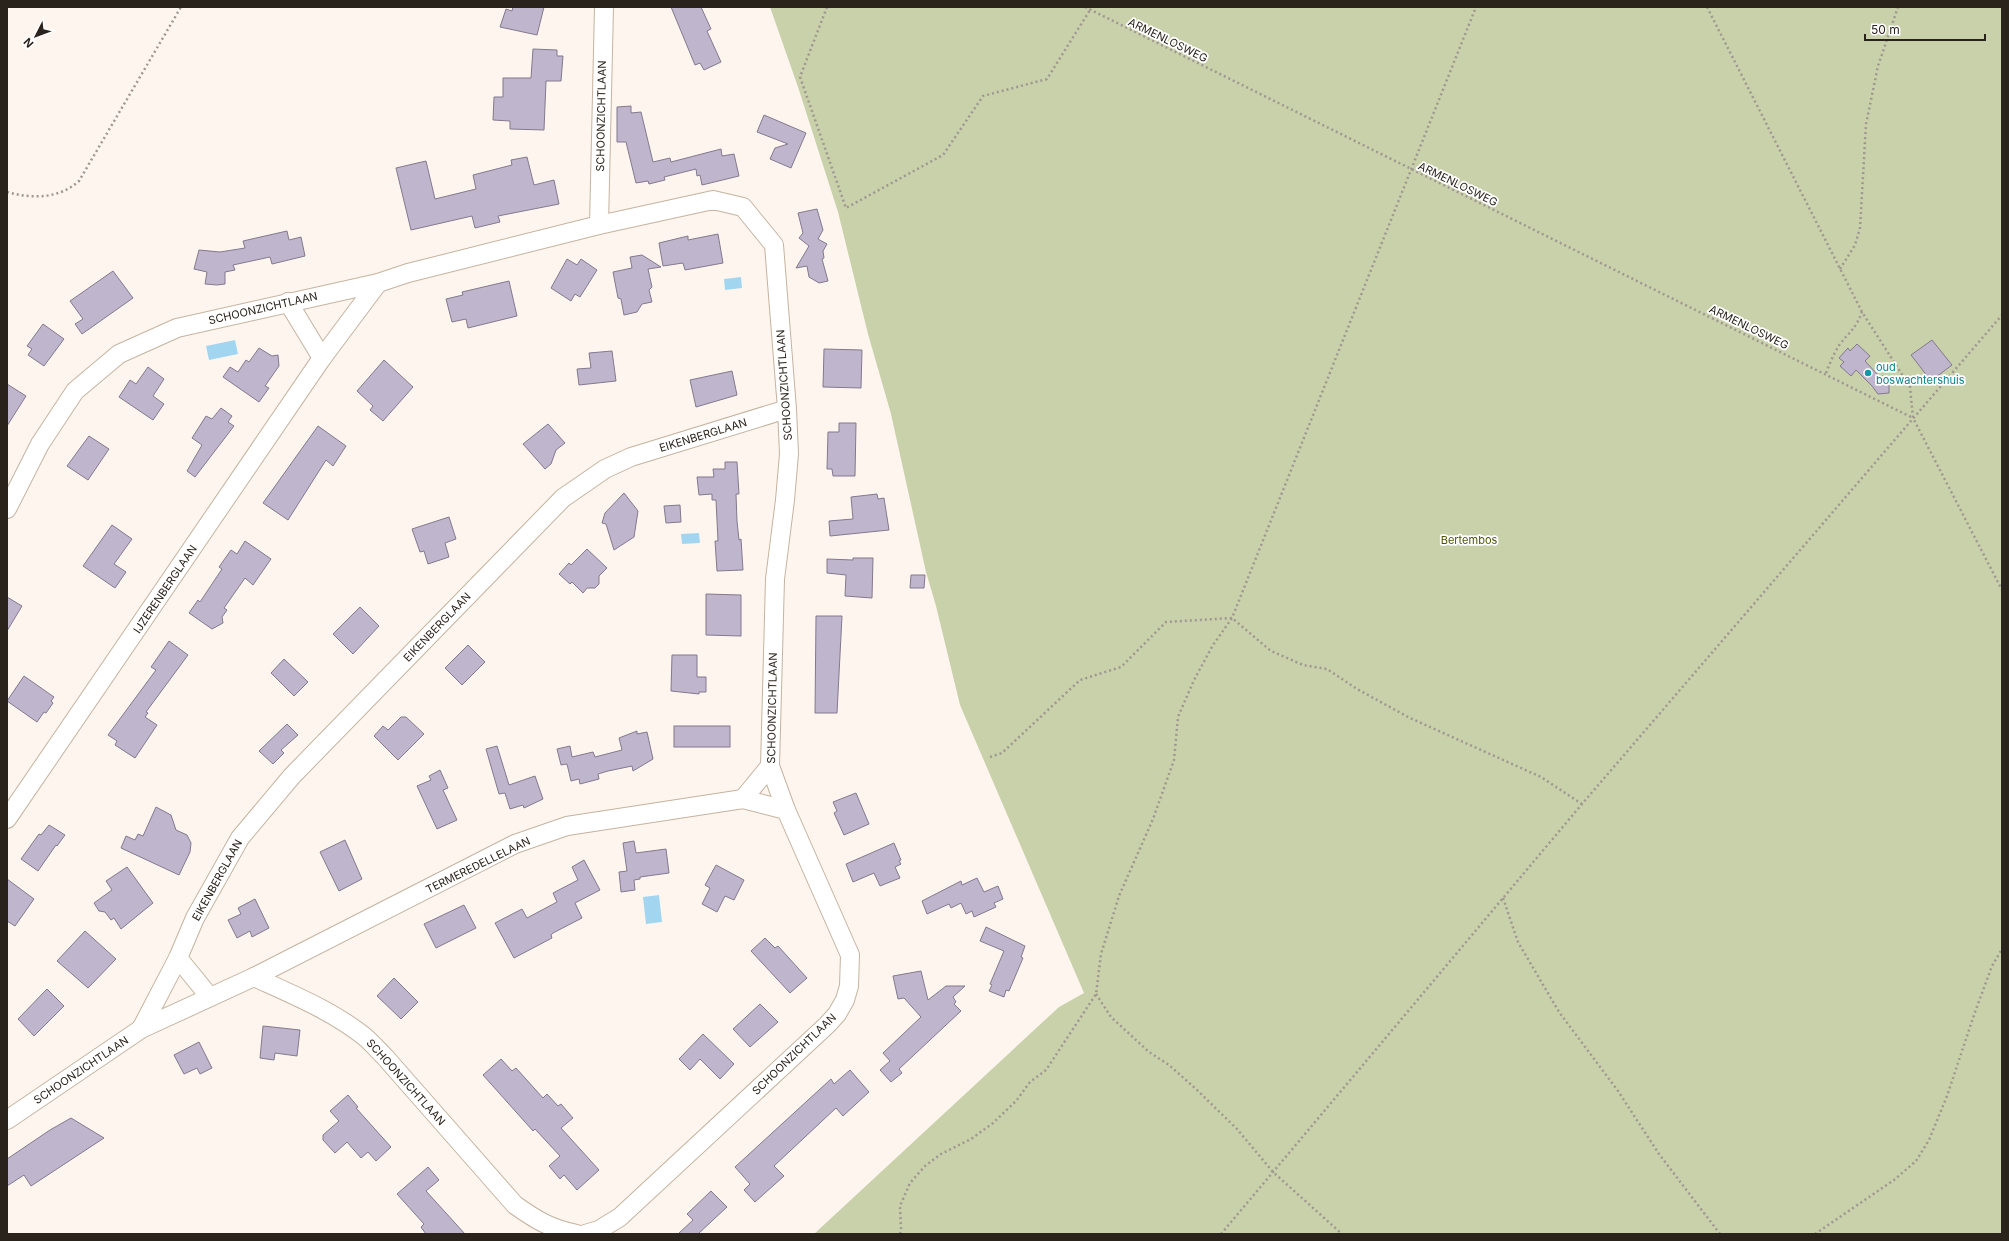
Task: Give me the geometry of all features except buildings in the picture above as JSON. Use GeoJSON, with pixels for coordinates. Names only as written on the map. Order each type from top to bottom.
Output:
{"type":"FeatureCollection","features":[{"type":"Feature","properties":{"kind":"street","name":"SCHOONZICHTLAAN"},"geometry":{"type":"LineString","coordinates":[[599,225],[604,7]]}},
{"type":"Feature","properties":{"kind":"street","name":"SCHOONZICHTLAAN"},"geometry":{"type":"LineString","coordinates":[[7,509],[40,444],[75,391],[119,354],[177,328],[378,283],[408,273],[599,225],[713,200],[743,207],[774,245],[787,409],[789,454],[775,579],[770,766],[786,810],[850,955],[849,986],[845,1000],[827,1025],[620,1217],[599,1230],[585,1234]]}},
{"type":"Feature","properties":{"kind":"street","name":"IJZERENBERGLAAN"},"geometry":{"type":"LineString","coordinates":[[7,819],[322,358],[378,283]]}},
{"type":"Feature","properties":{"kind":"street"},"geometry":{"type":"LineString","coordinates":[[288,302],[322,358]]}},
{"type":"Feature","properties":{"kind":"street","name":"EIKENBERGLAAN"},"geometry":{"type":"LineString","coordinates":[[141,1029],[178,958],[195,918],[240,838],[249,826],[292,776],[563,498],[605,469],[631,457],[787,409]]}},
{"type":"Feature","properties":{"kind":"street"},"geometry":{"type":"LineString","coordinates":[[742,799],[770,766]]}},
{"type":"Feature","properties":{"kind":"street","name":"TERMEREDELLELAAN"},"geometry":{"type":"LineString","coordinates":[[254,977],[515,844],[567,826],[742,799],[786,810]]}},
{"type":"Feature","properties":{"kind":"street"},"geometry":{"type":"LineString","coordinates":[[178,958],[210,996]]}},
{"type":"Feature","properties":{"kind":"street","name":"SCHOONZICHTLAAN"},"geometry":{"type":"LineString","coordinates":[[7,1120],[141,1029],[254,977],[345,1023],[365,1037],[385,1057],[515,1205],[535,1219],[558,1230],[577,1234]]}},
{"type":"Feature","properties":{"kind":"path"},"geometry":{"type":"LineString","coordinates":[[7,192],[20,196],[55,195],[70,189],[79,181],[181,7]]}},
{"type":"Feature","properties":{"kind":"path"},"geometry":{"type":"LineString","coordinates":[[827,7],[800,78],[846,208],[943,155],[983,96],[1047,79],[1090,10]]}},
{"type":"Feature","properties":{"kind":"path","name":"ARMENLOSWEG"},"geometry":{"type":"LineString","coordinates":[[1085,7],[1412,170],[1826,373],[1913,418]]}},
{"type":"Feature","properties":{"kind":"path"},"geometry":{"type":"LineString","coordinates":[[900,1234],[900,1206],[910,1183],[925,1166],[941,1154],[971,1139],[988,1127],[1016,1101],[1030,1082],[1046,1070],[1096,994],[1101,954],[1119,896],[1153,819],[1174,760],[1178,717],[1194,680],[1213,645],[1232,618],[1476,7]]}},
{"type":"Feature","properties":{"kind":"path"},"geometry":{"type":"LineString","coordinates":[[1707,7],[1862,312],[1910,387],[1913,418],[2002,590]]}},
{"type":"Feature","properties":{"kind":"path"},"geometry":{"type":"LineString","coordinates":[[1840,270],[1856,245],[1860,228],[1866,124],[1878,66],[1898,7]]}},
{"type":"Feature","properties":{"kind":"path"},"geometry":{"type":"LineString","coordinates":[[1826,373],[1840,344],[1856,326],[1862,312]]}},
{"type":"Feature","properties":{"kind":"path"},"geometry":{"type":"LineString","coordinates":[[1221,1234],[1502,898],[2002,315]]}},
{"type":"Feature","properties":{"kind":"path"},"geometry":{"type":"LineString","coordinates":[[990,757],[1002,752],[1080,680],[1122,667],[1166,622],[1232,618],[1271,651],[1303,665],[1327,669],[1357,689],[1410,718],[1469,743],[1541,777],[1582,804]]}},
{"type":"Feature","properties":{"kind":"path"},"geometry":{"type":"LineString","coordinates":[[1502,898],[1518,942],[1559,1012],[1618,1091],[1659,1154],[1720,1234]]}},
{"type":"Feature","properties":{"kind":"path"},"geometry":{"type":"LineString","coordinates":[[1815,1234],[1894,1180],[1916,1161],[1929,1140],[1992,966],[2002,949]]}},
{"type":"Feature","properties":{"kind":"path"},"geometry":{"type":"LineString","coordinates":[[1096,994],[1111,1017],[1149,1052],[1169,1065],[1237,1128],[1273,1172],[1342,1234]]}},
{"type":"Feature","properties":{"kind":"green space","name":"Bertembos"},"geometry":{"type":"Polygon","coordinates":[[[770,7],[2002,7],[2002,1234],[814,1234],[1059,1007],[1084,993],[960,705],[936,606],[926,572],[891,414],[868,334],[838,212],[798,87],[770,7]]]}},
{"type":"Feature","properties":{"kind":"water"},"geometry":{"type":"Polygon","coordinates":[[[741,277],[742,288],[725,290],[724,279],[741,277]]]}},
{"type":"Feature","properties":{"kind":"water"},"geometry":{"type":"Polygon","coordinates":[[[235,340],[238,354],[209,360],[206,346],[235,340]]]}},
{"type":"Feature","properties":{"kind":"water"},"geometry":{"type":"Polygon","coordinates":[[[699,533],[700,543],[682,544],[681,534],[699,533]]]}},
{"type":"Feature","properties":{"kind":"water"},"geometry":{"type":"Polygon","coordinates":[[[659,895],[662,922],[646,924],[643,897],[659,895]]]}},
{"type":"Feature","properties":{"kind":"place","name":"oud boswachtershuis"},"geometry":{"type":"Point","coordinates":[1868,373]}}]}
